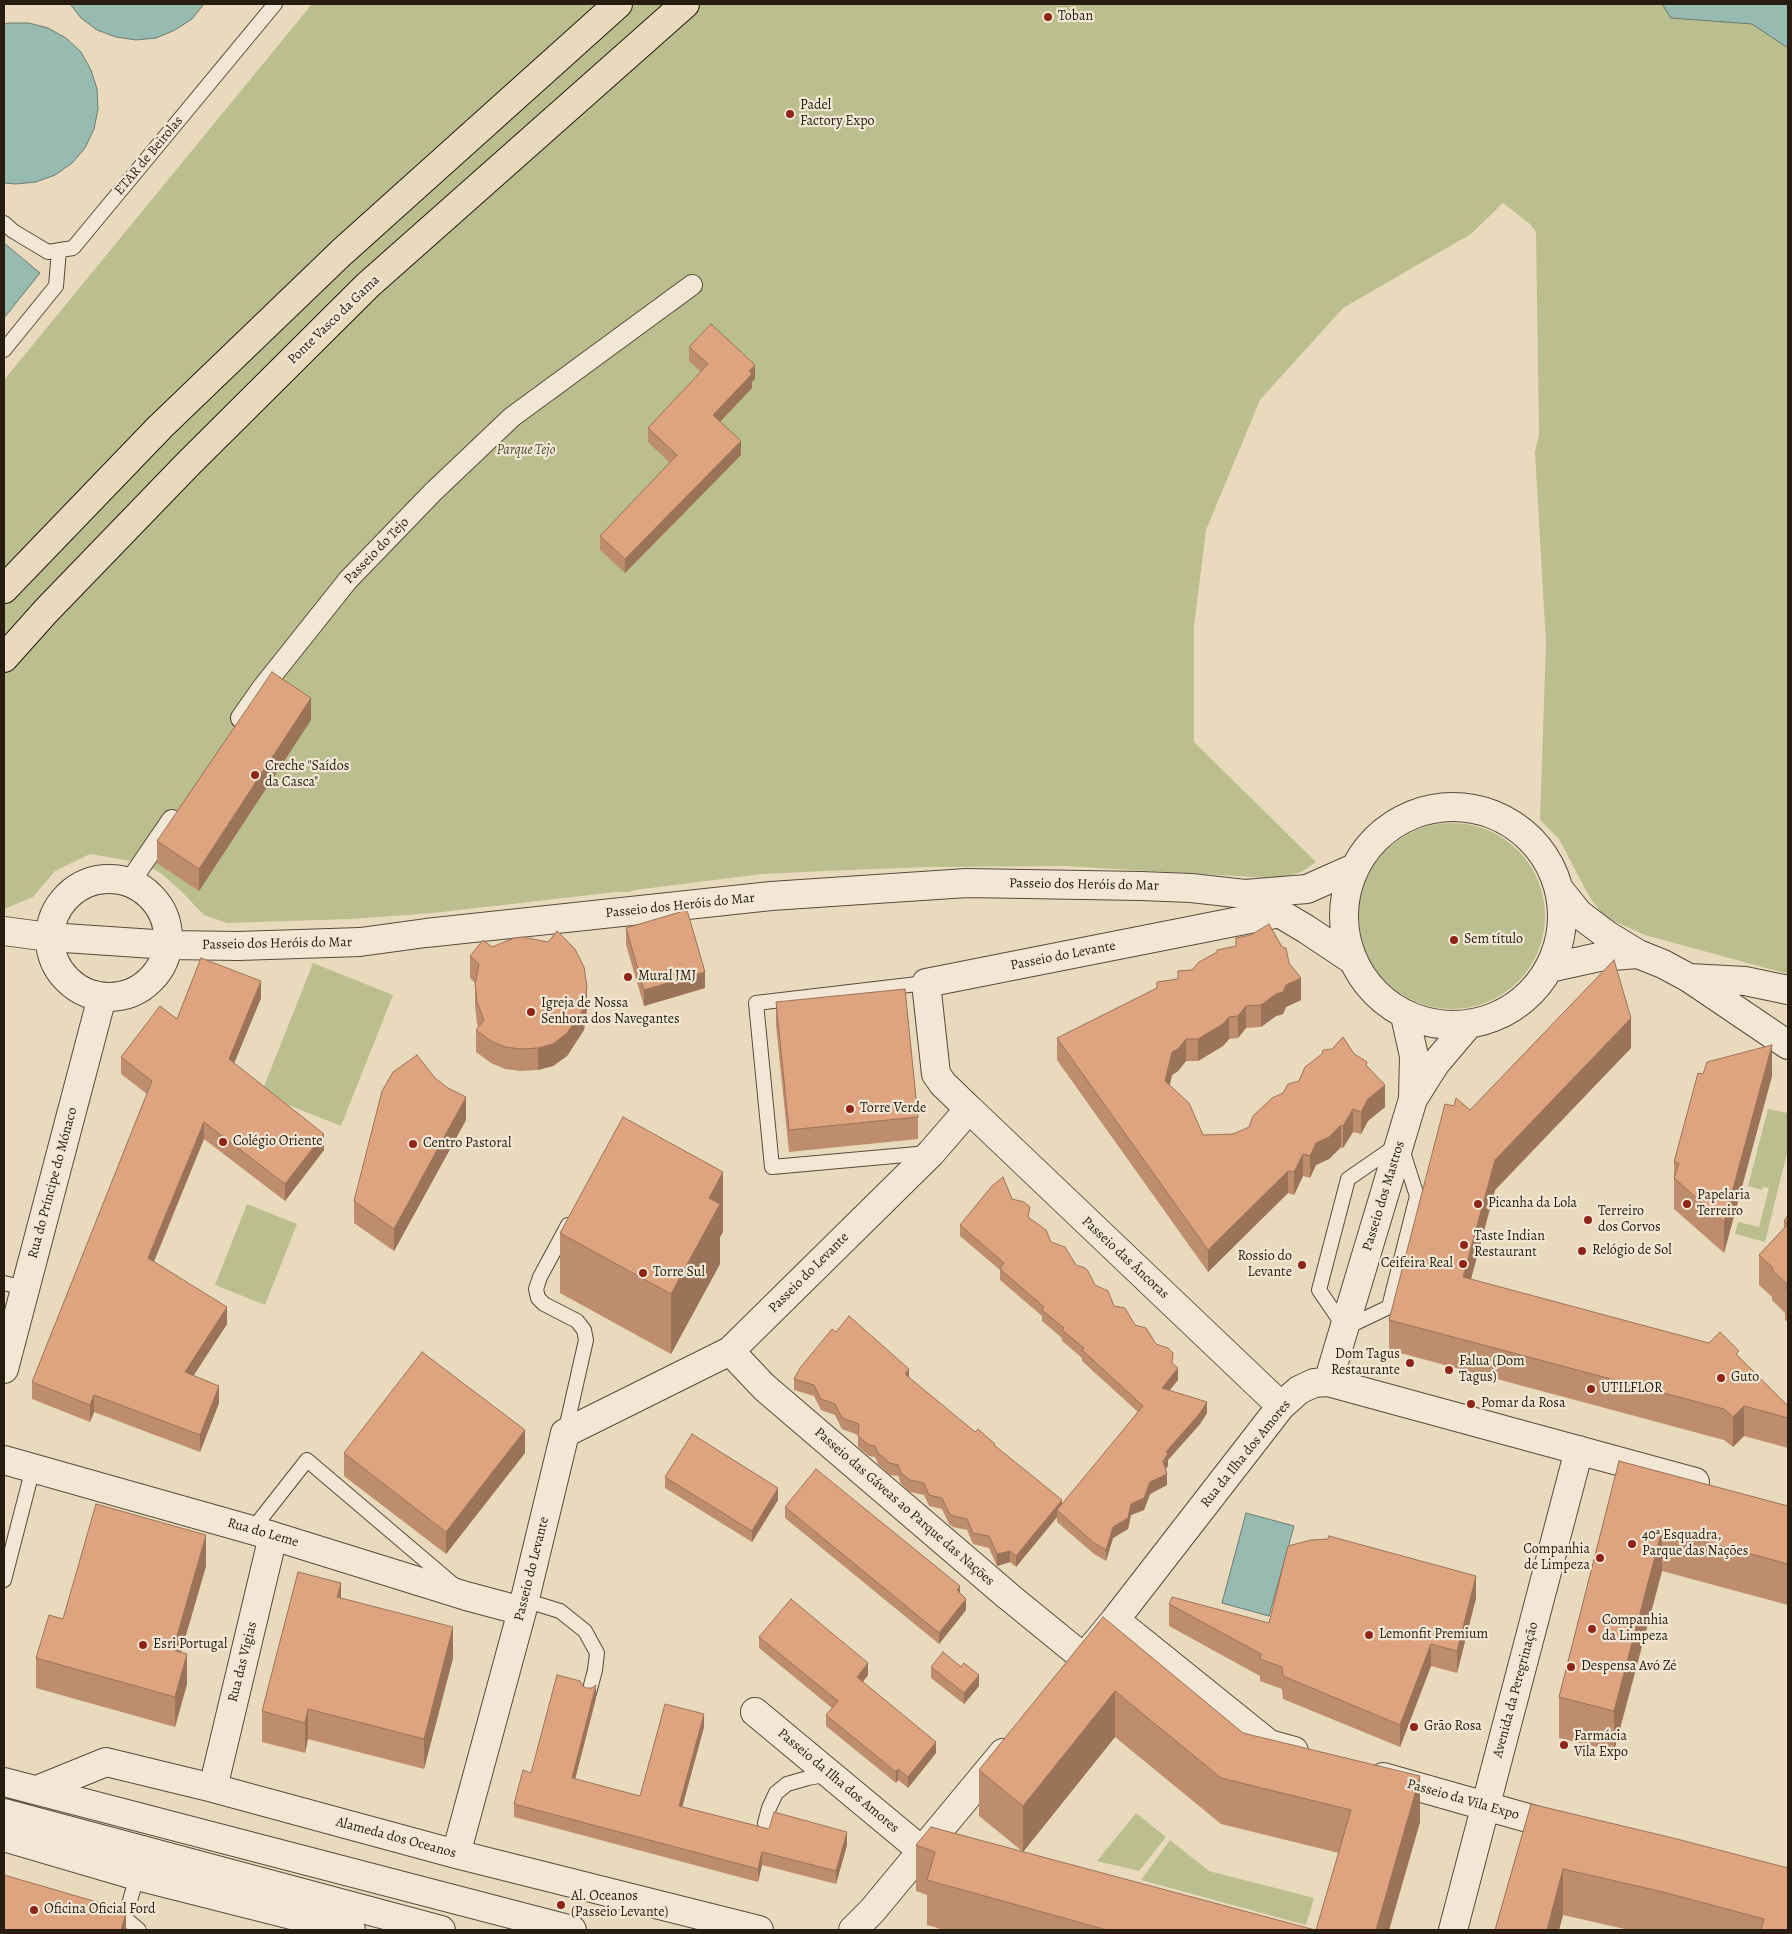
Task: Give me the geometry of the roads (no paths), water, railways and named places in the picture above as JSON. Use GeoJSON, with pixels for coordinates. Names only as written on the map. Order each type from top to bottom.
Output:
{"type":"FeatureCollection","features":[{"type":"Feature","properties":{"kind":"highway"},"geometry":{"type":"LineString","coordinates":[[4,589],[160,427],[342,252],[618,4]]}},
{"type":"Feature","properties":{"kind":"highway","name":"Ponte Vasco da Gama"},"geometry":{"type":"LineString","coordinates":[[4,658],[46,611],[181,472],[368,285],[685,4]]}},
{"type":"Feature","properties":{"kind":"street","name":"Passeio do Tejo"},"geometry":{"type":"LineString","coordinates":[[229,736],[262,688],[348,580],[433,492],[512,417],[692,285]]}},
{"type":"Feature","properties":{"kind":"street"},"geometry":{"type":"LineString","coordinates":[[1450,805],[1491,812],[1526,833],[1551,865],[1559,889],[1563,916],[1560,937],[1549,968],[1528,995],[1505,1012],[1468,1025],[1436,1025],[1406,1016],[1373,992],[1351,959],[1342,914],[1352,869],[1376,836],[1411,814],[1450,805]]}},
{"type":"Feature","properties":{"kind":"street"},"geometry":{"type":"LineString","coordinates":[[130,883],[180,808]]}},
{"type":"Feature","properties":{"kind":"street","name":"Passeio dos Heróis do Mar"},"geometry":{"type":"LineString","coordinates":[[4,930],[49,937],[169,945],[238,946],[360,942],[771,896],[966,883],[1157,887],[1246,894],[1307,890],[1352,869]]}},
{"type":"Feature","properties":{"kind":"street"},"geometry":{"type":"LineString","coordinates":[[100,880],[130,883],[153,899],[161,911],[166,925],[169,945],[161,966],[154,977],[142,987],[130,993],[116,997],[102,997],[87,993],[74,986],[63,975],[55,962],[49,937],[54,917],[62,903],[72,892],[85,884],[100,880]]}},
{"type":"Feature","properties":{"kind":"street"},"geometry":{"type":"LineString","coordinates":[[1559,889],[1579,914],[1607,934],[1638,954],[1664,964],[1689,978],[1788,1045]]}},
{"type":"Feature","properties":{"kind":"street"},"geometry":{"type":"LineString","coordinates":[[1246,894],[1280,913],[1351,959]]}},
{"type":"Feature","properties":{"kind":"street","name":"Passeio do Levante"},"geometry":{"type":"LineString","coordinates":[[926,983],[1280,913]]}},
{"type":"Feature","properties":{"kind":"street"},"geometry":{"type":"LineString","coordinates":[[1549,968],[1599,957],[1638,954]]}},
{"type":"Feature","properties":{"kind":"street"},"geometry":{"type":"LineString","coordinates":[[1689,978],[1745,981],[1788,990]]}},
{"type":"Feature","properties":{"kind":"street"},"geometry":{"type":"LineString","coordinates":[[926,983],[936,1074],[943,1084],[969,1109]]}},
{"type":"Feature","properties":{"kind":"street","name":"Rua do Príncipe do Mónaco"},"geometry":{"type":"LineString","coordinates":[[4,1369],[14,1286],[102,997]]}},
{"type":"Feature","properties":{"kind":"street"},"geometry":{"type":"LineString","coordinates":[[1406,1016],[1414,1056],[1413,1099]]}},
{"type":"Feature","properties":{"kind":"street","name":"Passeio dos Mastros"},"geometry":{"type":"LineString","coordinates":[[1328,1382],[1413,1099],[1435,1064],[1468,1025]]}},
{"type":"Feature","properties":{"kind":"street","name":"Passeio do Levante"},"geometry":{"type":"LineString","coordinates":[[456,1854],[523,1606],[565,1433],[730,1350],[931,1152],[969,1109]]}},
{"type":"Feature","properties":{"kind":"street","name":"Passeio das Âncoras"},"geometry":{"type":"LineString","coordinates":[[969,1109],[1282,1406]]}},
{"type":"Feature","properties":{"kind":"street","name":"Passeio das Gáveas ao Parque das Nações"},"geometry":{"type":"LineString","coordinates":[[730,1350],[764,1387],[1008,1596],[1084,1658]]}},
{"type":"Feature","properties":{"kind":"street","name":"Rua da Ilha dos Amores"},"geometry":{"type":"LineString","coordinates":[[1065,1680],[1115,1620],[1282,1406],[1299,1390],[1314,1383],[1328,1382],[1714,1487]]}},
{"type":"Feature","properties":{"kind":"street","name":"Avenida da Peregrinação"},"geometry":{"type":"LineString","coordinates":[[1452,1930],[1578,1450]]}},
{"type":"Feature","properties":{"kind":"street","name":"Rua do Leme"},"geometry":{"type":"LineString","coordinates":[[4,1460],[263,1533],[466,1596],[523,1606]]}},
{"type":"Feature","properties":{"kind":"street","name":"Rua das Vigias"},"geometry":{"type":"LineString","coordinates":[[213,1788],[263,1533]]}},
{"type":"Feature","properties":{"kind":"street"},"geometry":{"type":"LineString","coordinates":[[1115,1620],[1269,1744],[1317,1758]]}},
{"type":"Feature","properties":{"kind":"street","name":"Passeio da Ilha dos Amores"},"geometry":{"type":"LineString","coordinates":[[756,1712],[921,1850]]}},
{"type":"Feature","properties":{"kind":"street"},"geometry":{"type":"LineString","coordinates":[[853,1930],[869,1920],[921,1850],[1021,1732]]}},
{"type":"Feature","properties":{"kind":"street","name":"Alameda dos Oceanos"},"geometry":{"type":"LineString","coordinates":[[37,1790],[106,1762],[213,1788],[456,1854],[759,1930]]}},
{"type":"Feature","properties":{"kind":"street","name":"Passeio da Vila Expo"},"geometry":{"type":"LineString","coordinates":[[1355,1769],[1587,1835]]}},
{"type":"Feature","properties":{"kind":"street"},"geometry":{"type":"LineString","coordinates":[[4,1782],[572,1930]]}},
{"type":"Feature","properties":{"kind":"street"},"geometry":{"type":"LineString","coordinates":[[4,1814],[441,1930]]}},
{"type":"Feature","properties":{"kind":"street"},"geometry":{"type":"LineString","coordinates":[[4,1837],[291,1923],[351,1930]]}},
{"type":"Feature","properties":{"kind":"lane","name":"ETAR de Beirolas"},"geometry":{"type":"LineString","coordinates":[[60,250],[73,248],[274,4]]}},
{"type":"Feature","properties":{"kind":"lane"},"geometry":{"type":"LineString","coordinates":[[4,222],[13,231],[48,252],[60,250],[56,286],[4,350]]}},
{"type":"Feature","properties":{"kind":"lane"},"geometry":{"type":"LineString","coordinates":[[926,983],[756,1003],[772,1167],[931,1152]]}},
{"type":"Feature","properties":{"kind":"lane"},"geometry":{"type":"LineString","coordinates":[[1400,1143],[1417,1196],[1388,1307],[1345,1328],[1320,1290],[1348,1179],[1400,1143]]}},
{"type":"Feature","properties":{"kind":"lane"},"geometry":{"type":"LineString","coordinates":[[565,1433],[586,1340],[584,1330],[577,1321],[544,1304],[538,1298],[536,1289],[540,1277],[576,1210]]}},
{"type":"Feature","properties":{"kind":"lane"},"geometry":{"type":"LineString","coordinates":[[263,1533],[307,1460],[466,1596]]}},
{"type":"Feature","properties":{"kind":"lane"},"geometry":{"type":"LineString","coordinates":[[4,1580],[33,1468]]}},
{"type":"Feature","properties":{"kind":"lane"},"geometry":{"type":"LineString","coordinates":[[523,1606],[560,1611],[585,1631],[597,1653],[589,1694]]}},
{"type":"Feature","properties":{"kind":"lane"},"geometry":{"type":"LineString","coordinates":[[765,1823],[776,1793],[787,1784],[830,1774]]}},
{"type":"Feature","properties":{"kind":"lane"},"geometry":{"type":"LineString","coordinates":[[125,1918],[137,1876]]}},
{"type":"Feature","properties":{"kind":"lane"},"geometry":{"type":"LineString","coordinates":[[97,1910],[125,1918],[139,1930]]}},
{"type":"Feature","properties":{"kind":"water"},"geometry":{"type":"Polygon","coordinates":[[[70,4],[204,4],[192,19],[175,30],[156,38],[136,40],[116,37],[97,30],[81,18],[70,4]]]}},
{"type":"Feature","properties":{"kind":"water"},"geometry":{"type":"Polygon","coordinates":[[[1662,4],[1788,4],[1788,48],[1752,24],[1671,18],[1662,4]]]}},
{"type":"Feature","properties":{"kind":"water"},"geometry":{"type":"Polygon","coordinates":[[[29,23],[48,28],[66,38],[81,52],[91,70],[97,89],[98,109],[94,129],[85,148],[72,163],[55,175],[36,182],[4,183],[4,24],[29,23]]]}},
{"type":"Feature","properties":{"kind":"water"},"geometry":{"type":"Polygon","coordinates":[[[4,243],[40,273],[4,318],[4,243]]]}},
{"type":"Feature","properties":{"kind":"water"},"geometry":{"type":"Polygon","coordinates":[[[1246,1513],[1294,1526],[1269,1616],[1222,1603],[1246,1513]]]}},
{"type":"Feature","properties":{"kind":"place","name":"Toban"},"geometry":{"type":"Point","coordinates":[1048,17]}},
{"type":"Feature","properties":{"kind":"place","name":"Padel Factory Expo"},"geometry":{"type":"Point","coordinates":[790,114]}},
{"type":"Feature","properties":{"kind":"place","name":"Creche \"Saídos da Casca\""},"geometry":{"type":"Point","coordinates":[255,775]}},
{"type":"Feature","properties":{"kind":"place","name":"Sem título"},"geometry":{"type":"Point","coordinates":[1454,940]}},
{"type":"Feature","properties":{"kind":"place","name":"Mural JMJ"},"geometry":{"type":"Point","coordinates":[628,977]}},
{"type":"Feature","properties":{"kind":"place","name":"Igreja de Nossa Senhora dos Navegantes"},"geometry":{"type":"Point","coordinates":[531,1012]}},
{"type":"Feature","properties":{"kind":"place","name":"Torre Verde"},"geometry":{"type":"Point","coordinates":[850,1109]}},
{"type":"Feature","properties":{"kind":"place","name":"Colégio Oriente"},"geometry":{"type":"Point","coordinates":[223,1142]}},
{"type":"Feature","properties":{"kind":"place","name":"Centro Pastoral"},"geometry":{"type":"Point","coordinates":[413,1144]}},
{"type":"Feature","properties":{"kind":"place","name":"Picanha da Lola"},"geometry":{"type":"Point","coordinates":[1478,1204]}},
{"type":"Feature","properties":{"kind":"place","name":"Papelaria Terreiro"},"geometry":{"type":"Point","coordinates":[1687,1204]}},
{"type":"Feature","properties":{"kind":"place","name":"Terreiro dos Corvos"},"geometry":{"type":"Point","coordinates":[1588,1220]}},
{"type":"Feature","properties":{"kind":"place","name":"Taste Indian Restaurant"},"geometry":{"type":"Point","coordinates":[1464,1245]}},
{"type":"Feature","properties":{"kind":"place","name":"Relógio de Sol"},"geometry":{"type":"Point","coordinates":[1582,1251]}},
{"type":"Feature","properties":{"kind":"place","name":"Ceifeira Real"},"geometry":{"type":"Point","coordinates":[1463,1264]}},
{"type":"Feature","properties":{"kind":"place","name":"Rossio do Levante"},"geometry":{"type":"Point","coordinates":[1302,1265]}},
{"type":"Feature","properties":{"kind":"place","name":"Torre Sul"},"geometry":{"type":"Point","coordinates":[643,1273]}},
{"type":"Feature","properties":{"kind":"place","name":"Dom Tagus Restaurante"},"geometry":{"type":"Point","coordinates":[1410,1363]}},
{"type":"Feature","properties":{"kind":"place","name":"Falua (Dom Tagus)"},"geometry":{"type":"Point","coordinates":[1449,1370]}},
{"type":"Feature","properties":{"kind":"place","name":"Guto"},"geometry":{"type":"Point","coordinates":[1721,1378]}},
{"type":"Feature","properties":{"kind":"place","name":"UTILFLOR"},"geometry":{"type":"Point","coordinates":[1591,1389]}},
{"type":"Feature","properties":{"kind":"place","name":"Pomar da Rosa"},"geometry":{"type":"Point","coordinates":[1471,1404]}},
{"type":"Feature","properties":{"kind":"place","name":"40ª Esquadra, Parque das Nações"},"geometry":{"type":"Point","coordinates":[1632,1544]}},
{"type":"Feature","properties":{"kind":"place","name":"Companhia de Limpeza"},"geometry":{"type":"Point","coordinates":[1600,1558]}},
{"type":"Feature","properties":{"kind":"place","name":"Companhia da Limpeza"},"geometry":{"type":"Point","coordinates":[1592,1629]}},
{"type":"Feature","properties":{"kind":"place","name":"Lemonfit Premium"},"geometry":{"type":"Point","coordinates":[1369,1635]}},
{"type":"Feature","properties":{"kind":"place","name":"Esri Portugal"},"geometry":{"type":"Point","coordinates":[143,1645]}},
{"type":"Feature","properties":{"kind":"place","name":"Despensa Avó Zé"},"geometry":{"type":"Point","coordinates":[1571,1667]}},
{"type":"Feature","properties":{"kind":"place","name":"Grão Rosa"},"geometry":{"type":"Point","coordinates":[1414,1727]}},
{"type":"Feature","properties":{"kind":"place","name":"Farmácia Vila Expo"},"geometry":{"type":"Point","coordinates":[1564,1745]}},
{"type":"Feature","properties":{"kind":"place","name":"Al. Oceanos (Passeio Levante)"},"geometry":{"type":"Point","coordinates":[561,1905]}},
{"type":"Feature","properties":{"kind":"place","name":"Oficina Oficial Ford"},"geometry":{"type":"Point","coordinates":[34,1910]}},
{"type":"Feature","properties":{"kind":"park label","name":"Parque Tejo"},"geometry":{"type":"Point","coordinates":[526,451]}}]}
